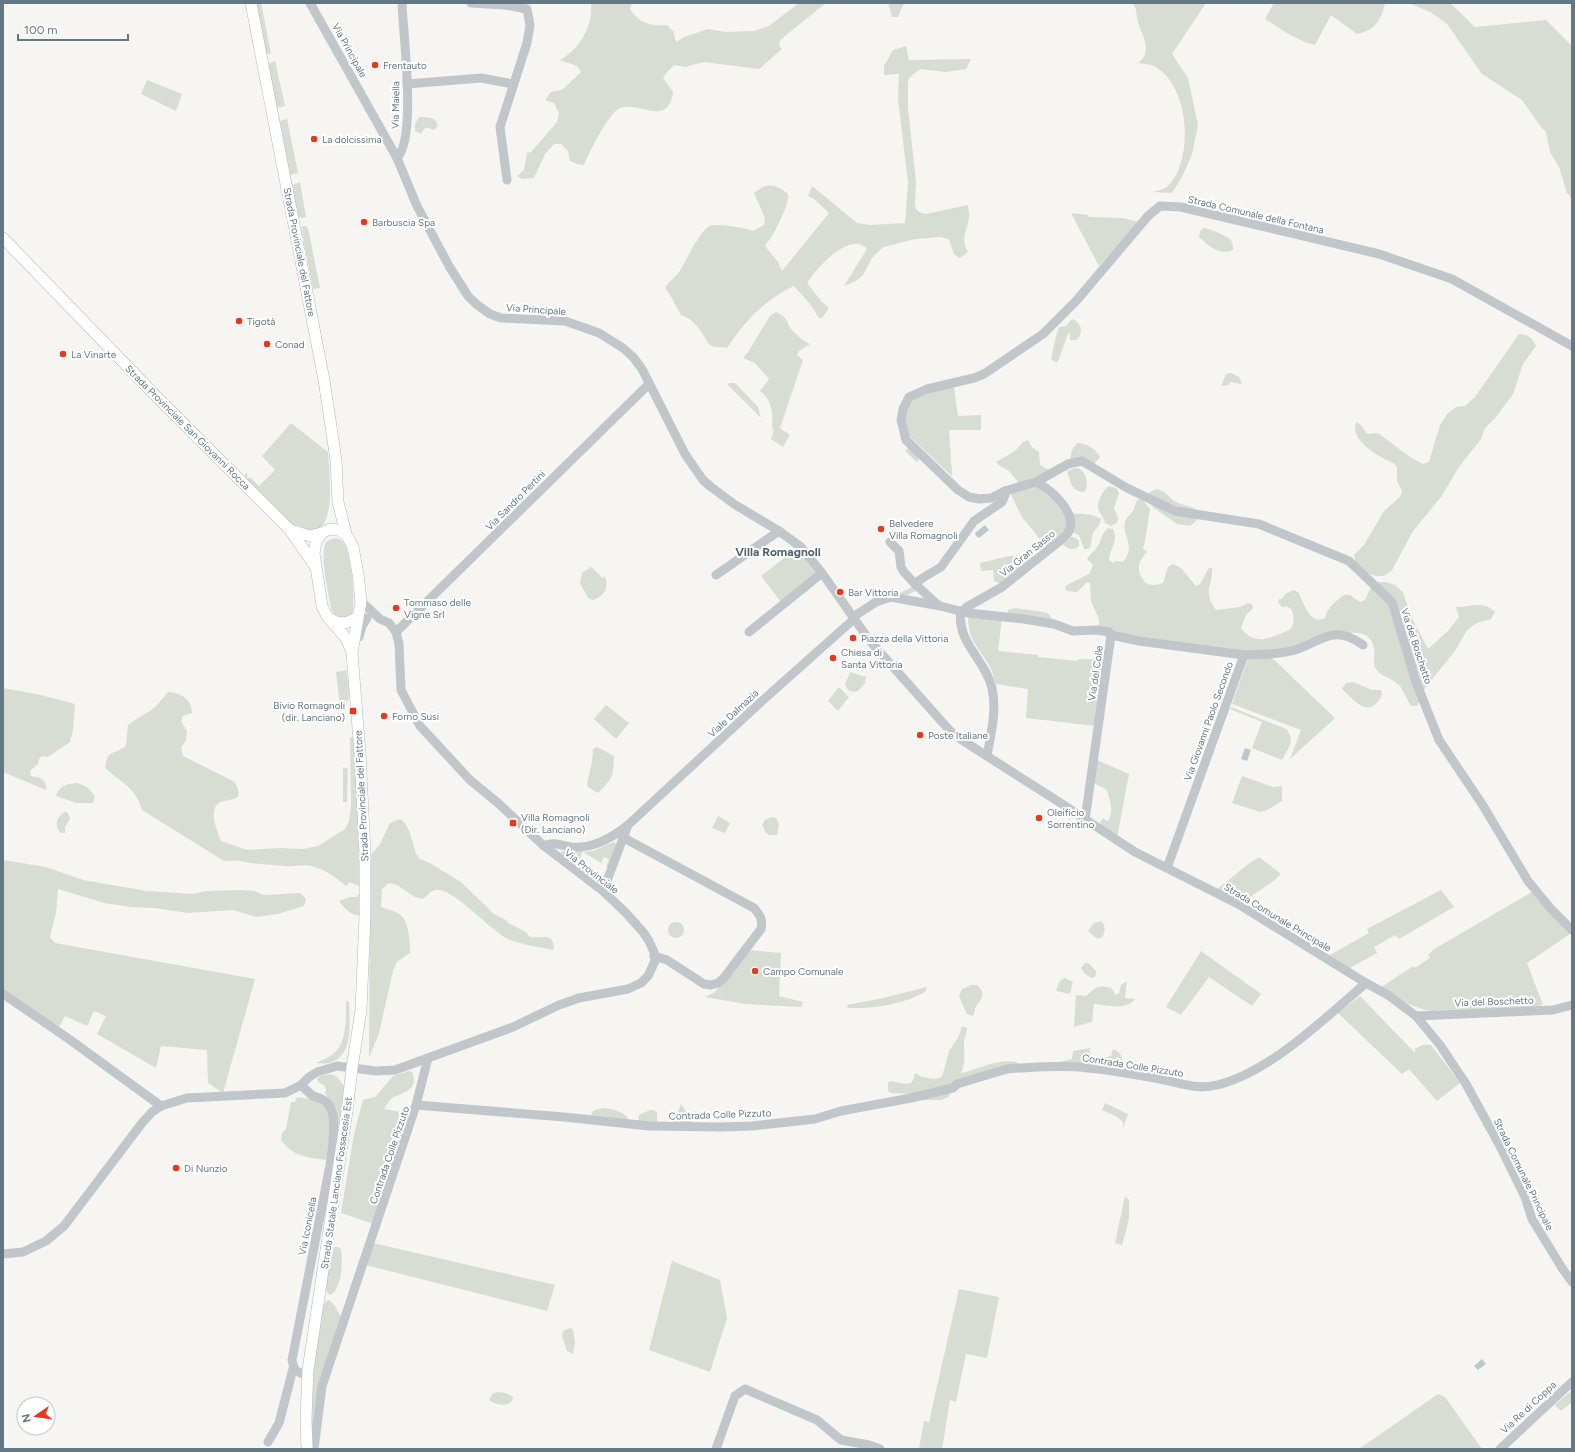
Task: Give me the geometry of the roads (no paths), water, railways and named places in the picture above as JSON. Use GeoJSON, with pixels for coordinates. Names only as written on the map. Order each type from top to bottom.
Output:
{"type":"FeatureCollection","features":[{"type":"Feature","properties":{"kind":"main road","name":"Strada Provinciale del Fattore"},"geometry":{"type":"LineString","coordinates":[[251,3],[324,380],[336,460],[338,502],[346,534],[353,547],[356,560],[362,618],[352,653]]}},
{"type":"Feature","properties":{"kind":"main road","name":"Strada Provinciale San Giovanni Rocca"},"geometry":{"type":"LineString","coordinates":[[3,238],[156,396],[290,530],[316,569]]}},
{"type":"Feature","properties":{"kind":"main road","name":"Strada Provinciale del Fattore"},"geometry":{"type":"LineString","coordinates":[[338,502],[334,517],[316,542],[314,553],[322,606],[328,618],[346,638],[352,653],[360,753],[365,853],[365,916]]}},
{"type":"Feature","properties":{"kind":"main road","name":"Strada Provinciale San Giovanni Rocca"},"geometry":{"type":"LineString","coordinates":[[290,530],[310,536],[325,531],[338,530],[346,534]]}},
{"type":"Feature","properties":{"kind":"main road"},"geometry":{"type":"LineString","coordinates":[[328,618],[336,622],[345,623],[362,618]]}},
{"type":"Feature","properties":{"kind":"main road","name":"Strada Statale Lanciano Fossacesia Est"},"geometry":{"type":"LineString","coordinates":[[307,1449],[308,1375],[361,1010],[365,916]]}},
{"type":"Feature","properties":{"kind":"street","name":"Via Principale"},"geometry":{"type":"LineString","coordinates":[[310,3],[397,158],[417,206],[449,266],[468,296],[490,314],[501,318],[565,321],[599,333],[612,340],[633,357],[642,369],[685,454],[703,480],[710,487],[734,504],[779,531],[801,548],[822,574],[853,618]]}},
{"type":"Feature","properties":{"kind":"street","name":"Via Maiella"},"geometry":{"type":"LineString","coordinates":[[397,158],[400,155],[406,139],[408,96],[402,3]]}},
{"type":"Feature","properties":{"kind":"street"},"geometry":{"type":"LineString","coordinates":[[471,3],[505,5],[526,9],[530,25],[527,43],[500,127],[507,180]]}},
{"type":"Feature","properties":{"kind":"street"},"geometry":{"type":"LineString","coordinates":[[407,84],[481,78],[513,84]]}},
{"type":"Feature","properties":{"kind":"street","name":"Strada Comunale della Fontana"},"geometry":{"type":"LineString","coordinates":[[1004,491],[992,498],[979,499],[969,497],[958,490],[906,440],[901,420],[903,409],[909,398],[927,389],[974,378],[984,374],[1044,334],[1077,300],[1148,216],[1160,206],[1181,207],[1379,254],[1452,279],[1572,346]]}},
{"type":"Feature","properties":{"kind":"street","name":"Via Sandro Pertini"},"geometry":{"type":"LineString","coordinates":[[396,632],[650,384]]}},
{"type":"Feature","properties":{"kind":"street","name":"Via del Boschetto"},"geometry":{"type":"LineString","coordinates":[[1036,482],[1068,464],[1082,461],[1127,488],[1175,510],[1259,524],[1349,561],[1392,602],[1416,682],[1439,740],[1482,804],[1528,881],[1552,910],[1572,930]]}},
{"type":"Feature","properties":{"kind":"street"},"geometry":{"type":"LineString","coordinates":[[916,584],[921,579],[941,567],[974,521],[1002,502],[1005,495],[1004,491],[1036,482]]}},
{"type":"Feature","properties":{"kind":"street","name":"Via Gran Sasso"},"geometry":{"type":"LineString","coordinates":[[961,612],[967,607],[1002,588],[1068,533],[1070,526],[1066,510],[1057,497],[1044,486],[1036,482]]}},
{"type":"Feature","properties":{"kind":"street"},"geometry":{"type":"LineString","coordinates":[[716,575],[779,531]]}},
{"type":"Feature","properties":{"kind":"street"},"geometry":{"type":"LineString","coordinates":[[890,542],[899,551],[901,566],[904,572],[938,605]]}},
{"type":"Feature","properties":{"kind":"street"},"geometry":{"type":"LineString","coordinates":[[749,632],[822,574]]}},
{"type":"Feature","properties":{"kind":"street","name":"Viale Dalmazia"},"geometry":{"type":"LineString","coordinates":[[544,846],[551,844],[571,847],[591,845],[609,838],[628,825],[853,618],[876,602],[891,597],[938,605]]}},
{"type":"Feature","properties":{"kind":"street"},"geometry":{"type":"LineString","coordinates":[[361,601],[380,619],[389,623],[396,632]]}},
{"type":"Feature","properties":{"kind":"street","name":"Via del Colle"},"geometry":{"type":"LineString","coordinates":[[938,605],[961,612],[1054,624],[1073,631],[1097,630],[1109,632],[1111,635],[1085,820]]}},
{"type":"Feature","properties":{"kind":"street"},"geometry":{"type":"LineString","coordinates":[[961,612],[960,623],[966,639],[992,687],[994,715],[987,756]]}},
{"type":"Feature","properties":{"kind":"street"},"geometry":{"type":"LineString","coordinates":[[353,666],[362,618],[380,619]]}},
{"type":"Feature","properties":{"kind":"street","name":"Strada Comunale Principale"},"geometry":{"type":"LineString","coordinates":[[853,618],[901,678],[951,732],[1134,852],[1238,904],[1366,984],[1388,995],[1416,1016],[1440,1045],[1466,1084],[1507,1160],[1525,1197],[1532,1219],[1550,1250],[1572,1282]]}},
{"type":"Feature","properties":{"kind":"street","name":"Via Provinciale"},"geometry":{"type":"LineString","coordinates":[[396,632],[401,690],[420,726],[470,780],[498,802],[544,846],[603,891],[643,932],[649,942],[654,956]]}},
{"type":"Feature","properties":{"kind":"street"},"geometry":{"type":"LineString","coordinates":[[1111,635],[1139,641],[1244,654]]}},
{"type":"Feature","properties":{"kind":"street","name":"Via Giovanni Paolo Secondo"},"geometry":{"type":"LineString","coordinates":[[1167,868],[1244,654],[1277,654],[1302,648],[1325,636],[1335,635],[1356,640],[1364,645]]}},
{"type":"Feature","properties":{"kind":"street","name":"Viale Dalmazia"},"geometry":{"type":"LineString","coordinates":[[603,891],[628,825]]}},
{"type":"Feature","properties":{"kind":"street"},"geometry":{"type":"LineString","coordinates":[[3,1254],[22,1252],[46,1242],[64,1226],[142,1123],[152,1112],[161,1106],[187,1098],[285,1093],[301,1085],[317,1072],[337,1066],[376,1071],[395,1070],[513,1027],[559,1005],[579,998],[628,989],[641,983],[648,976],[653,968],[655,961],[654,956],[667,960],[704,984],[711,985],[718,983],[723,979],[761,928],[763,921],[760,915],[754,908],[624,838]]}},
{"type":"Feature","properties":{"kind":"street","name":"Contrada Colle Pizzuto"},"geometry":{"type":"LineString","coordinates":[[314,1449],[322,1386],[416,1105],[564,1117],[650,1126],[721,1127],[752,1126],[815,1119],[841,1111],[911,1098],[953,1088],[957,1084],[1007,1069],[1018,1068],[1087,1067],[1197,1087],[1216,1085],[1233,1080],[1252,1071],[1290,1047],[1366,984]]}},
{"type":"Feature","properties":{"kind":"street"},"geometry":{"type":"LineString","coordinates":[[3,994],[69,1039],[161,1106]]}},
{"type":"Feature","properties":{"kind":"street","name":"Via del Boschetto"},"geometry":{"type":"LineString","coordinates":[[1416,1016],[1552,1010],[1572,1005]]}},
{"type":"Feature","properties":{"kind":"street"},"geometry":{"type":"LineString","coordinates":[[416,1105],[428,1058]]}},
{"type":"Feature","properties":{"kind":"street","name":"Via Iconicella"},"geometry":{"type":"LineString","coordinates":[[268,1442],[279,1423],[294,1369],[292,1360],[328,1172],[333,1136],[333,1120],[328,1103],[323,1099],[312,1095],[301,1085]]}},
{"type":"Feature","properties":{"kind":"street"},"geometry":{"type":"LineString","coordinates":[[294,1369],[298,1373],[308,1375]]}},
{"type":"Feature","properties":{"kind":"street","name":"Via Re di Coppa"},"geometry":{"type":"LineString","coordinates":[[1500,1449],[1572,1382]]}},
{"type":"Feature","properties":{"kind":"street"},"geometry":{"type":"LineString","coordinates":[[716,1449],[735,1396],[745,1389],[817,1420],[841,1440],[869,1445],[880,1449]]}},
{"type":"Feature","properties":{"kind":"street"},"geometry":{"type":"LineString","coordinates":[[836,1449],[841,1440]]}},
{"type":"Feature","properties":{"kind":"place","name":"Frentauto"},"geometry":{"type":"Point","coordinates":[375,65]}},
{"type":"Feature","properties":{"kind":"place","name":"La dolcissima"},"geometry":{"type":"Point","coordinates":[314,139]}},
{"type":"Feature","properties":{"kind":"place","name":"Barbuscia Spa"},"geometry":{"type":"Point","coordinates":[364,222]}},
{"type":"Feature","properties":{"kind":"place","name":"Tigotà"},"geometry":{"type":"Point","coordinates":[239,321]}},
{"type":"Feature","properties":{"kind":"place","name":"Conad"},"geometry":{"type":"Point","coordinates":[267,344]}},
{"type":"Feature","properties":{"kind":"place","name":"La Vinarte"},"geometry":{"type":"Point","coordinates":[63,354]}},
{"type":"Feature","properties":{"kind":"place","name":"Belvedere Villa Romagnoli"},"geometry":{"type":"Point","coordinates":[881,529]}},
{"type":"Feature","properties":{"kind":"place","name":"Bar Vittoria"},"geometry":{"type":"Point","coordinates":[840,592]}},
{"type":"Feature","properties":{"kind":"place","name":"Tommaso delle Vigne Srl"},"geometry":{"type":"Point","coordinates":[396,608]}},
{"type":"Feature","properties":{"kind":"place","name":"Piazza della Vittoria"},"geometry":{"type":"Point","coordinates":[853,638]}},
{"type":"Feature","properties":{"kind":"place","name":"Chiesa di Santa Vittoria"},"geometry":{"type":"Point","coordinates":[833,658]}},
{"type":"Feature","properties":{"kind":"place","name":"Bivio Romagnoli (dir. Lanciano)"},"geometry":{"type":"Point","coordinates":[353,711]}},
{"type":"Feature","properties":{"kind":"place","name":"Forno Susi"},"geometry":{"type":"Point","coordinates":[384,716]}},
{"type":"Feature","properties":{"kind":"place","name":"Poste Italiane"},"geometry":{"type":"Point","coordinates":[920,735]}},
{"type":"Feature","properties":{"kind":"place","name":"Oleificio Sorrentino"},"geometry":{"type":"Point","coordinates":[1039,818]}},
{"type":"Feature","properties":{"kind":"place","name":"Villa Romagnoli (Dir. Lanciano)"},"geometry":{"type":"Point","coordinates":[513,823]}},
{"type":"Feature","properties":{"kind":"place","name":"Campo Comunale"},"geometry":{"type":"Point","coordinates":[755,971]}},
{"type":"Feature","properties":{"kind":"place","name":"Di Nunzio"},"geometry":{"type":"Point","coordinates":[176,1168]}},
{"type":"Feature","properties":{"kind":"district","name":"Villa Romagnoli"},"geometry":{"type":"Point","coordinates":[778,552]}}]}
